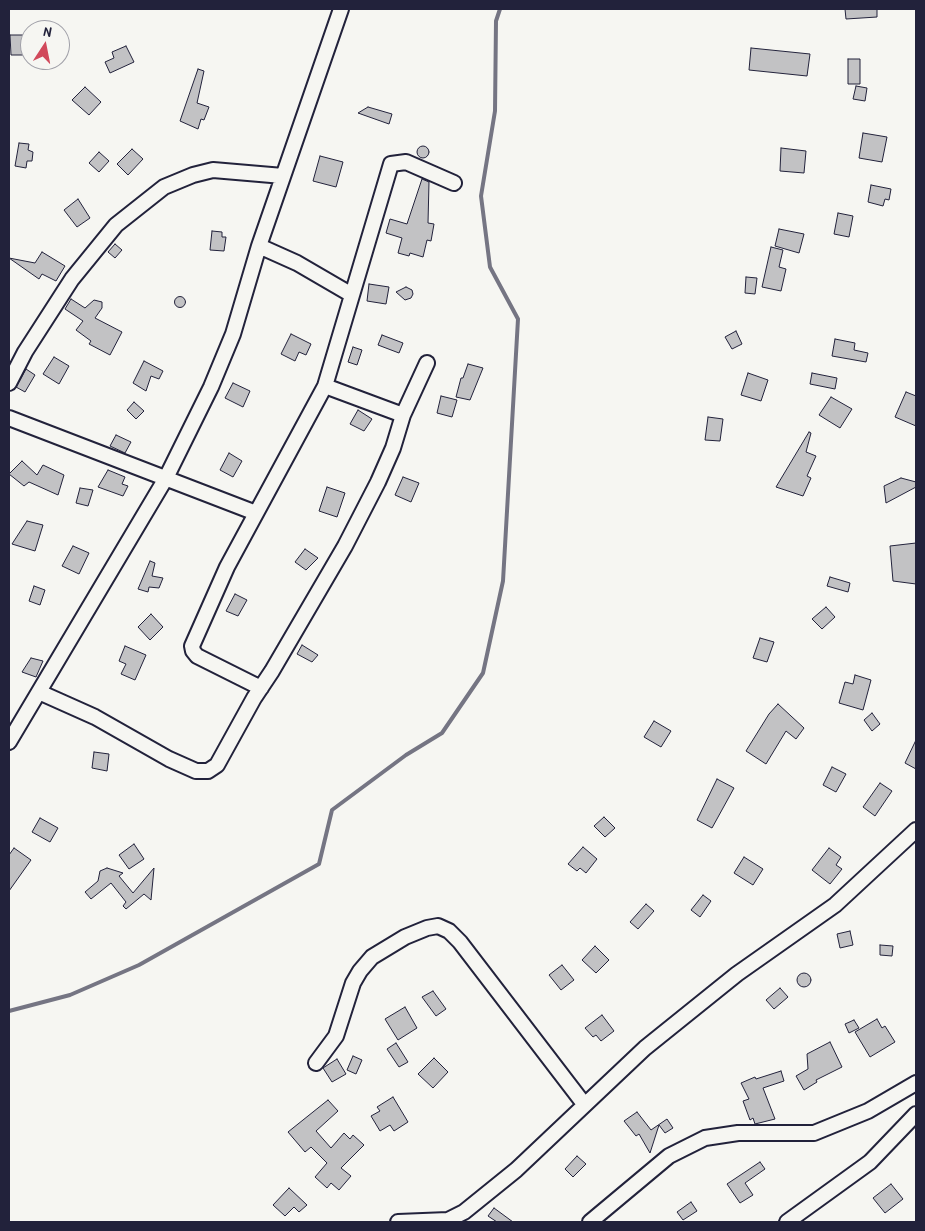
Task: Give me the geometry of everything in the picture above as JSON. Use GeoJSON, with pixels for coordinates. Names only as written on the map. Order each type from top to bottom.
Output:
{"type":"FeatureCollection","features":[{"type":"Feature","properties":{"kind":"street"},"geometry":{"type":"LineString","coordinates":[[9,742],[166,478],[211,387],[233,334],[259,246],[341,9]]}},
{"type":"Feature","properties":{"kind":"street"},"geometry":{"type":"LineString","coordinates":[[261,688],[197,656],[193,652],[192,646],[223,576],[324,386],[392,164],[406,162],[454,183]]}},
{"type":"Feature","properties":{"kind":"street"},"geometry":{"type":"LineString","coordinates":[[9,383],[25,352],[72,279],[116,225],[164,187],[193,175],[213,170],[283,176]]}},
{"type":"Feature","properties":{"kind":"street"},"geometry":{"type":"LineString","coordinates":[[259,246],[297,263],[352,295]]}},
{"type":"Feature","properties":{"kind":"street"},"geometry":{"type":"LineString","coordinates":[[39,692],[95,717],[170,759],[196,771],[208,771],[217,764],[354,529],[393,448],[403,415],[428,363]]}},
{"type":"Feature","properties":{"kind":"street"},"geometry":{"type":"LineString","coordinates":[[324,386],[403,415]]}},
{"type":"Feature","properties":{"kind":"street"},"geometry":{"type":"LineString","coordinates":[[9,418],[256,513]]}},
{"type":"Feature","properties":{"kind":"street"},"geometry":{"type":"LineString","coordinates":[[398,1222],[448,1220],[464,1212],[516,1170],[645,1048],[737,974],[835,905],[916,830]]}},
{"type":"Feature","properties":{"kind":"street"},"geometry":{"type":"LineString","coordinates":[[316,1063],[336,1036],[353,983],[372,957],[405,937],[427,928],[438,926],[449,931],[460,942],[490,985],[584,1104]]}},
{"type":"Feature","properties":{"kind":"street"},"geometry":{"type":"LineString","coordinates":[[590,1222],[669,1156],[706,1138],[738,1133],[814,1133],[868,1111],[916,1083]]}},
{"type":"Feature","properties":{"kind":"street"},"geometry":{"type":"LineString","coordinates":[[786,1222],[870,1162],[916,1114]]}},
{"type":"Feature","properties":{"kind":"building"},"geometry":{"type":"Polygon","coordinates":[[[845,9],[877,9],[877,17],[846,19],[845,9]]]}},
{"type":"Feature","properties":{"kind":"building"},"geometry":{"type":"Polygon","coordinates":[[[10,35],[20,35],[20,55],[11,55],[10,35]]]}},
{"type":"Feature","properties":{"kind":"building"},"geometry":{"type":"Polygon","coordinates":[[[126,46],[134,62],[110,73],[105,62],[114,58],[112,52],[126,46]]]}},
{"type":"Feature","properties":{"kind":"building"},"geometry":{"type":"Polygon","coordinates":[[[751,48],[810,54],[807,76],[749,70],[751,48]]]}},
{"type":"Feature","properties":{"kind":"building"},"geometry":{"type":"Polygon","coordinates":[[[848,59],[860,59],[860,84],[848,84],[848,59]]]}},
{"type":"Feature","properties":{"kind":"building"},"geometry":{"type":"Polygon","coordinates":[[[198,69],[204,71],[197,103],[209,107],[204,120],[201,119],[198,129],[180,121],[198,69]]]}},
{"type":"Feature","properties":{"kind":"building"},"geometry":{"type":"Polygon","coordinates":[[[856,86],[867,88],[865,101],[853,99],[856,86]]]}},
{"type":"Feature","properties":{"kind":"building"},"geometry":{"type":"Polygon","coordinates":[[[85,87],[101,102],[89,115],[72,100],[85,87]]]}},
{"type":"Feature","properties":{"kind":"building"},"geometry":{"type":"Polygon","coordinates":[[[368,107],[392,114],[389,124],[358,113],[368,107]]]}},
{"type":"Feature","properties":{"kind":"building"},"geometry":{"type":"Polygon","coordinates":[[[863,133],[887,137],[882,162],[859,158],[863,133]]]}},
{"type":"Feature","properties":{"kind":"building"},"geometry":{"type":"Polygon","coordinates":[[[19,143],[29,144],[28,150],[33,152],[32,161],[27,161],[26,168],[15,166],[19,143]]]}},
{"type":"Feature","properties":{"kind":"building"},"geometry":{"type":"Polygon","coordinates":[[[423,146],[429,152],[423,158],[417,152],[423,146]]]}},
{"type":"Feature","properties":{"kind":"building"},"geometry":{"type":"Polygon","coordinates":[[[781,148],[806,151],[804,173],[780,171],[781,148]]]}},
{"type":"Feature","properties":{"kind":"building"},"geometry":{"type":"Polygon","coordinates":[[[132,149],[143,159],[128,175],[117,164],[132,149]]]}},
{"type":"Feature","properties":{"kind":"building"},"geometry":{"type":"Polygon","coordinates":[[[99,152],[109,161],[99,172],[89,163],[99,152]]]}},
{"type":"Feature","properties":{"kind":"building"},"geometry":{"type":"Polygon","coordinates":[[[320,156],[343,162],[336,187],[313,181],[320,156]]]}},
{"type":"Feature","properties":{"kind":"building"},"geometry":{"type":"Polygon","coordinates":[[[422,179],[429,182],[428,223],[434,224],[431,241],[427,240],[423,257],[410,253],[409,256],[398,253],[402,238],[386,233],[390,219],[407,224],[422,179]]]}},
{"type":"Feature","properties":{"kind":"building"},"geometry":{"type":"Polygon","coordinates":[[[871,185],[891,189],[889,200],[885,199],[883,206],[868,202],[871,185]]]}},
{"type":"Feature","properties":{"kind":"building"},"geometry":{"type":"Polygon","coordinates":[[[78,199],[90,218],[77,227],[64,210],[78,199]]]}},
{"type":"Feature","properties":{"kind":"building"},"geometry":{"type":"Polygon","coordinates":[[[838,213],[853,216],[849,237],[834,234],[838,213]]]}},
{"type":"Feature","properties":{"kind":"building"},"geometry":{"type":"Polygon","coordinates":[[[779,229],[804,234],[799,253],[775,246],[779,229]]]}},
{"type":"Feature","properties":{"kind":"building"},"geometry":{"type":"Polygon","coordinates":[[[212,231],[222,232],[222,237],[226,237],[224,251],[210,250],[212,231]]]}},
{"type":"Feature","properties":{"kind":"building"},"geometry":{"type":"Polygon","coordinates":[[[115,244],[122,250],[115,258],[108,252],[115,244]]]}},
{"type":"Feature","properties":{"kind":"building"},"geometry":{"type":"Polygon","coordinates":[[[771,247],[783,250],[779,267],[786,269],[781,291],[762,287],[771,247]]]}},
{"type":"Feature","properties":{"kind":"building"},"geometry":{"type":"Polygon","coordinates":[[[42,252],[65,266],[56,281],[42,274],[39,279],[9,258],[35,263],[42,252]]]}},
{"type":"Feature","properties":{"kind":"building"},"geometry":{"type":"Polygon","coordinates":[[[746,277],[757,278],[755,294],[745,293],[746,277]]]}},
{"type":"Feature","properties":{"kind":"building"},"geometry":{"type":"Polygon","coordinates":[[[369,284],[389,287],[386,304],[367,301],[369,284]]]}},
{"type":"Feature","properties":{"kind":"building"},"geometry":{"type":"Polygon","coordinates":[[[406,287],[412,290],[413,294],[411,298],[405,300],[396,292],[406,287]]]}},
{"type":"Feature","properties":{"kind":"building"},"geometry":{"type":"Polygon","coordinates":[[[180,296],[186,302],[180,308],[174,302],[180,296]]]}},
{"type":"Feature","properties":{"kind":"building"},"geometry":{"type":"Polygon","coordinates":[[[71,299],[85,308],[94,300],[102,302],[102,308],[95,318],[122,332],[110,355],[89,344],[91,341],[76,330],[83,321],[65,309],[71,299]]]}},
{"type":"Feature","properties":{"kind":"building"},"geometry":{"type":"Polygon","coordinates":[[[736,331],[742,344],[732,349],[725,337],[736,331]]]}},
{"type":"Feature","properties":{"kind":"building"},"geometry":{"type":"Polygon","coordinates":[[[291,334],[311,344],[306,355],[299,352],[295,361],[281,354],[291,334]]]}},
{"type":"Feature","properties":{"kind":"building"},"geometry":{"type":"Polygon","coordinates":[[[382,335],[403,343],[399,353],[378,345],[382,335]]]}},
{"type":"Feature","properties":{"kind":"building"},"geometry":{"type":"Polygon","coordinates":[[[835,339],[855,343],[854,350],[868,353],[866,362],[832,356],[835,339]]]}},
{"type":"Feature","properties":{"kind":"building"},"geometry":{"type":"Polygon","coordinates":[[[353,347],[362,350],[357,365],[348,362],[353,347]]]}},
{"type":"Feature","properties":{"kind":"building"},"geometry":{"type":"Polygon","coordinates":[[[54,357],[69,366],[59,384],[43,374],[54,357]]]}},
{"type":"Feature","properties":{"kind":"building"},"geometry":{"type":"Polygon","coordinates":[[[144,361],[163,371],[159,379],[151,376],[146,391],[133,383],[144,361]]]}},
{"type":"Feature","properties":{"kind":"building"},"geometry":{"type":"Polygon","coordinates":[[[468,364],[483,368],[470,400],[456,397],[461,378],[463,378],[468,364]]]}},
{"type":"Feature","properties":{"kind":"building"},"geometry":{"type":"Polygon","coordinates":[[[26,369],[35,375],[25,392],[16,387],[26,369]]]}},
{"type":"Feature","properties":{"kind":"building"},"geometry":{"type":"Polygon","coordinates":[[[748,373],[768,380],[761,401],[741,395],[748,373]]]}},
{"type":"Feature","properties":{"kind":"building"},"geometry":{"type":"Polygon","coordinates":[[[812,373],[837,378],[835,389],[810,384],[812,373]]]}},
{"type":"Feature","properties":{"kind":"building"},"geometry":{"type":"Polygon","coordinates":[[[233,383],[250,391],[243,407],[225,398],[233,383]]]}},
{"type":"Feature","properties":{"kind":"building"},"geometry":{"type":"Polygon","coordinates":[[[906,392],[916,396],[916,426],[895,417],[906,392]]]}},
{"type":"Feature","properties":{"kind":"building"},"geometry":{"type":"Polygon","coordinates":[[[441,396],[457,400],[452,417],[437,413],[441,396]]]}},
{"type":"Feature","properties":{"kind":"building"},"geometry":{"type":"Polygon","coordinates":[[[831,397],[852,409],[840,428],[819,415],[831,397]]]}},
{"type":"Feature","properties":{"kind":"building"},"geometry":{"type":"Polygon","coordinates":[[[134,402],[144,411],[136,419],[127,410],[134,402]]]}},
{"type":"Feature","properties":{"kind":"building"},"geometry":{"type":"Polygon","coordinates":[[[358,410],[372,419],[364,431],[350,424],[358,410]]]}},
{"type":"Feature","properties":{"kind":"building"},"geometry":{"type":"Polygon","coordinates":[[[708,417],[723,419],[720,441],[705,440],[708,417]]]}},
{"type":"Feature","properties":{"kind":"building"},"geometry":{"type":"Polygon","coordinates":[[[809,432],[811,433],[806,452],[816,456],[807,476],[811,478],[803,496],[776,487],[809,432]]]}},
{"type":"Feature","properties":{"kind":"building"},"geometry":{"type":"Polygon","coordinates":[[[116,435],[131,442],[125,453],[110,446],[116,435]]]}},
{"type":"Feature","properties":{"kind":"building"},"geometry":{"type":"Polygon","coordinates":[[[229,453],[242,461],[233,477],[220,470],[229,453]]]}},
{"type":"Feature","properties":{"kind":"building"},"geometry":{"type":"Polygon","coordinates":[[[22,461],[37,475],[43,465],[64,475],[58,495],[29,482],[24,486],[9,474],[22,461]]]}},
{"type":"Feature","properties":{"kind":"building"},"geometry":{"type":"Polygon","coordinates":[[[108,470],[125,477],[122,484],[128,486],[123,496],[98,487],[108,470]]]}},
{"type":"Feature","properties":{"kind":"building"},"geometry":{"type":"Polygon","coordinates":[[[403,477],[419,483],[411,502],[395,495],[403,477]]]}},
{"type":"Feature","properties":{"kind":"building"},"geometry":{"type":"Polygon","coordinates":[[[901,478],[916,482],[916,487],[886,503],[884,486],[901,478]]]}},
{"type":"Feature","properties":{"kind":"building"},"geometry":{"type":"Polygon","coordinates":[[[327,487],[345,493],[337,517],[319,511],[327,487]]]}},
{"type":"Feature","properties":{"kind":"building"},"geometry":{"type":"Polygon","coordinates":[[[80,488],[93,490],[88,506],[76,503],[80,488]]]}},
{"type":"Feature","properties":{"kind":"building"},"geometry":{"type":"Polygon","coordinates":[[[27,521],[43,525],[35,551],[12,544],[27,521]]]}},
{"type":"Feature","properties":{"kind":"building"},"geometry":{"type":"Polygon","coordinates":[[[916,543],[916,584],[893,581],[890,546],[916,543]]]}},
{"type":"Feature","properties":{"kind":"building"},"geometry":{"type":"Polygon","coordinates":[[[73,546],[89,553],[79,574],[62,566],[73,546]]]}},
{"type":"Feature","properties":{"kind":"building"},"geometry":{"type":"Polygon","coordinates":[[[305,549],[318,558],[306,570],[295,562],[305,549]]]}},
{"type":"Feature","properties":{"kind":"building"},"geometry":{"type":"Polygon","coordinates":[[[150,561],[155,563],[152,576],[163,578],[159,588],[149,587],[148,592],[138,589],[150,561]]]}},
{"type":"Feature","properties":{"kind":"building"},"geometry":{"type":"Polygon","coordinates":[[[830,577],[850,583],[848,592],[827,586],[830,577]]]}},
{"type":"Feature","properties":{"kind":"building"},"geometry":{"type":"Polygon","coordinates":[[[34,586],[45,590],[40,605],[29,601],[34,586]]]}},
{"type":"Feature","properties":{"kind":"building"},"geometry":{"type":"Polygon","coordinates":[[[235,594],[247,600],[238,616],[226,611],[235,594]]]}},
{"type":"Feature","properties":{"kind":"building"},"geometry":{"type":"Polygon","coordinates":[[[826,607],[835,617],[822,629],[812,619],[826,607]]]}},
{"type":"Feature","properties":{"kind":"building"},"geometry":{"type":"Polygon","coordinates":[[[151,614],[163,627],[150,640],[138,627],[151,614]]]}},
{"type":"Feature","properties":{"kind":"building"},"geometry":{"type":"Polygon","coordinates":[[[760,638],[774,642],[767,662],[753,658],[760,638]]]}},
{"type":"Feature","properties":{"kind":"building"},"geometry":{"type":"Polygon","coordinates":[[[302,645],[318,655],[312,662],[297,654],[302,645]]]}},
{"type":"Feature","properties":{"kind":"building"},"geometry":{"type":"Polygon","coordinates":[[[125,646],[146,655],[135,680],[121,674],[126,664],[119,661],[125,646]]]}},
{"type":"Feature","properties":{"kind":"building"},"geometry":{"type":"Polygon","coordinates":[[[31,658],[43,661],[36,677],[22,672],[31,658]]]}},
{"type":"Feature","properties":{"kind":"building"},"geometry":{"type":"Polygon","coordinates":[[[855,675],[871,680],[863,710],[839,703],[845,682],[853,684],[855,675]]]}},
{"type":"Feature","properties":{"kind":"building"},"geometry":{"type":"Polygon","coordinates":[[[778,704],[804,728],[796,739],[786,731],[766,764],[746,751],[769,714],[778,704]]]}},
{"type":"Feature","properties":{"kind":"building"},"geometry":{"type":"Polygon","coordinates":[[[872,713],[880,724],[872,731],[864,720],[872,713]]]}},
{"type":"Feature","properties":{"kind":"building"},"geometry":{"type":"Polygon","coordinates":[[[654,721],[671,731],[661,747],[644,737],[654,721]]]}},
{"type":"Feature","properties":{"kind":"building"},"geometry":{"type":"Polygon","coordinates":[[[916,740],[916,769],[905,763],[916,740]]]}},
{"type":"Feature","properties":{"kind":"building"},"geometry":{"type":"Polygon","coordinates":[[[94,752],[109,754],[107,771],[92,768],[94,752]]]}},
{"type":"Feature","properties":{"kind":"building"},"geometry":{"type":"Polygon","coordinates":[[[832,767],[846,774],[836,792],[823,785],[832,767]]]}},
{"type":"Feature","properties":{"kind":"building"},"geometry":{"type":"Polygon","coordinates":[[[717,779],[734,788],[712,828],[697,820],[717,779]]]}},
{"type":"Feature","properties":{"kind":"building"},"geometry":{"type":"Polygon","coordinates":[[[880,783],[892,791],[875,816],[863,807],[880,783]]]}},
{"type":"Feature","properties":{"kind":"building"},"geometry":{"type":"Polygon","coordinates":[[[604,817],[615,828],[605,837],[594,826],[604,817]]]}},
{"type":"Feature","properties":{"kind":"building"},"geometry":{"type":"Polygon","coordinates":[[[40,818],[58,828],[50,842],[32,832],[40,818]]]}},
{"type":"Feature","properties":{"kind":"building"},"geometry":{"type":"Polygon","coordinates":[[[134,844],[144,859],[129,869],[119,855],[134,844]]]}},
{"type":"Feature","properties":{"kind":"building"},"geometry":{"type":"Polygon","coordinates":[[[583,847],[597,859],[586,873],[580,868],[577,871],[568,864],[583,847]]]}},
{"type":"Feature","properties":{"kind":"building"},"geometry":{"type":"Polygon","coordinates":[[[14,848],[31,860],[9,891],[9,855],[14,848]]]}},
{"type":"Feature","properties":{"kind":"building"},"geometry":{"type":"Polygon","coordinates":[[[829,848],[841,857],[836,865],[842,869],[830,884],[812,870],[829,848]]]}},
{"type":"Feature","properties":{"kind":"building"},"geometry":{"type":"Polygon","coordinates":[[[744,857],[763,869],[753,885],[734,873],[744,857]]]}},
{"type":"Feature","properties":{"kind":"building"},"geometry":{"type":"Polygon","coordinates":[[[107,868],[123,873],[119,876],[133,893],[154,868],[151,900],[144,894],[126,909],[123,906],[126,902],[111,883],[91,899],[85,892],[98,881],[100,871],[107,868]]]}},
{"type":"Feature","properties":{"kind":"building"},"geometry":{"type":"Polygon","coordinates":[[[703,895],[711,901],[700,917],[691,910],[703,895]]]}},
{"type":"Feature","properties":{"kind":"building"},"geometry":{"type":"Polygon","coordinates":[[[646,904],[654,911],[638,929],[630,922],[646,904]]]}},
{"type":"Feature","properties":{"kind":"building"},"geometry":{"type":"Polygon","coordinates":[[[850,931],[853,945],[840,948],[837,934],[850,931]]]}},
{"type":"Feature","properties":{"kind":"building"},"geometry":{"type":"Polygon","coordinates":[[[880,945],[893,946],[892,956],[880,955],[880,945]]]}},
{"type":"Feature","properties":{"kind":"building"},"geometry":{"type":"Polygon","coordinates":[[[595,946],[609,960],[596,973],[582,960],[595,946]]]}},
{"type":"Feature","properties":{"kind":"building"},"geometry":{"type":"Polygon","coordinates":[[[562,965],[574,980],[561,990],[549,975],[562,965]]]}},
{"type":"Feature","properties":{"kind":"building"},"geometry":{"type":"Polygon","coordinates":[[[804,973],[809,975],[811,980],[809,985],[804,987],[799,985],[797,980],[799,975],[804,973]]]}},
{"type":"Feature","properties":{"kind":"building"},"geometry":{"type":"Polygon","coordinates":[[[780,988],[788,997],[774,1009],[766,1000],[780,988]]]}},
{"type":"Feature","properties":{"kind":"building"},"geometry":{"type":"Polygon","coordinates":[[[433,991],[446,1009],[436,1016],[422,997],[433,991]]]}},
{"type":"Feature","properties":{"kind":"building"},"geometry":{"type":"Polygon","coordinates":[[[405,1007],[417,1028],[398,1040],[385,1019],[405,1007]]]}},
{"type":"Feature","properties":{"kind":"building"},"geometry":{"type":"Polygon","coordinates":[[[602,1015],[614,1031],[601,1041],[596,1035],[593,1037],[585,1028],[602,1015]]]}},
{"type":"Feature","properties":{"kind":"building"},"geometry":{"type":"Polygon","coordinates":[[[877,1019],[882,1028],[885,1026],[895,1042],[870,1057],[855,1032],[877,1019]]]}},
{"type":"Feature","properties":{"kind":"building"},"geometry":{"type":"Polygon","coordinates":[[[854,1020],[859,1028],[849,1033],[845,1024],[854,1020]]]}},
{"type":"Feature","properties":{"kind":"building"},"geometry":{"type":"Polygon","coordinates":[[[830,1042],[842,1067],[816,1080],[817,1082],[804,1090],[796,1076],[808,1069],[807,1054],[830,1042]]]}},
{"type":"Feature","properties":{"kind":"building"},"geometry":{"type":"Polygon","coordinates":[[[396,1043],[408,1062],[399,1067],[387,1049],[396,1043]]]}},
{"type":"Feature","properties":{"kind":"building"},"geometry":{"type":"Polygon","coordinates":[[[353,1056],[362,1060],[356,1074],[347,1070],[353,1056]]]}},
{"type":"Feature","properties":{"kind":"building"},"geometry":{"type":"Polygon","coordinates":[[[434,1058],[448,1072],[433,1088],[418,1074],[434,1058]]]}},
{"type":"Feature","properties":{"kind":"building"},"geometry":{"type":"Polygon","coordinates":[[[337,1059],[346,1074],[332,1082],[323,1068],[337,1059]]]}},
{"type":"Feature","properties":{"kind":"building"},"geometry":{"type":"Polygon","coordinates":[[[781,1071],[784,1081],[763,1088],[775,1119],[755,1124],[753,1118],[750,1120],[743,1101],[749,1099],[741,1083],[755,1077],[756,1079],[781,1071]]]}},
{"type":"Feature","properties":{"kind":"building"},"geometry":{"type":"Polygon","coordinates":[[[393,1097],[408,1122],[394,1131],[390,1125],[380,1131],[371,1116],[380,1111],[377,1107],[393,1097]]]}},
{"type":"Feature","properties":{"kind":"building"},"geometry":{"type":"Polygon","coordinates":[[[328,1100],[338,1111],[316,1131],[331,1148],[344,1133],[350,1139],[353,1135],[364,1145],[341,1168],[351,1176],[339,1190],[331,1183],[327,1188],[315,1177],[327,1163],[311,1147],[305,1152],[288,1132],[328,1100]]]}},
{"type":"Feature","properties":{"kind":"building"},"geometry":{"type":"Polygon","coordinates":[[[637,1112],[651,1130],[667,1119],[673,1128],[665,1133],[659,1125],[650,1153],[639,1134],[636,1136],[624,1121],[637,1112]]]}},
{"type":"Feature","properties":{"kind":"building"},"geometry":{"type":"Polygon","coordinates":[[[577,1156],[586,1164],[573,1177],[565,1169],[577,1156]]]}},
{"type":"Feature","properties":{"kind":"building"},"geometry":{"type":"Polygon","coordinates":[[[760,1162],[765,1169],[745,1183],[753,1195],[740,1203],[727,1184],[760,1162]]]}},
{"type":"Feature","properties":{"kind":"building"},"geometry":{"type":"Polygon","coordinates":[[[891,1184],[903,1199],[885,1213],[873,1198],[891,1184]]]}},
{"type":"Feature","properties":{"kind":"building"},"geometry":{"type":"Polygon","coordinates":[[[289,1188],[307,1205],[299,1212],[294,1207],[285,1216],[273,1205],[289,1188]]]}},
{"type":"Feature","properties":{"kind":"building"},"geometry":{"type":"Polygon","coordinates":[[[691,1202],[697,1211],[683,1220],[677,1212],[691,1202]]]}},
{"type":"Feature","properties":{"kind":"building"},"geometry":{"type":"Polygon","coordinates":[[[494,1208],[513,1222],[497,1222],[488,1216],[494,1208]]]}},
{"type":"Feature","properties":{"kind":"waterway"},"geometry":{"type":"LineString","coordinates":[[9,1011],[70,995],[139,965],[319,864],[332,810],[406,755],[442,733],[483,673],[503,581],[518,319],[490,267],[481,196],[495,111],[496,21],[500,9]]}}]}
